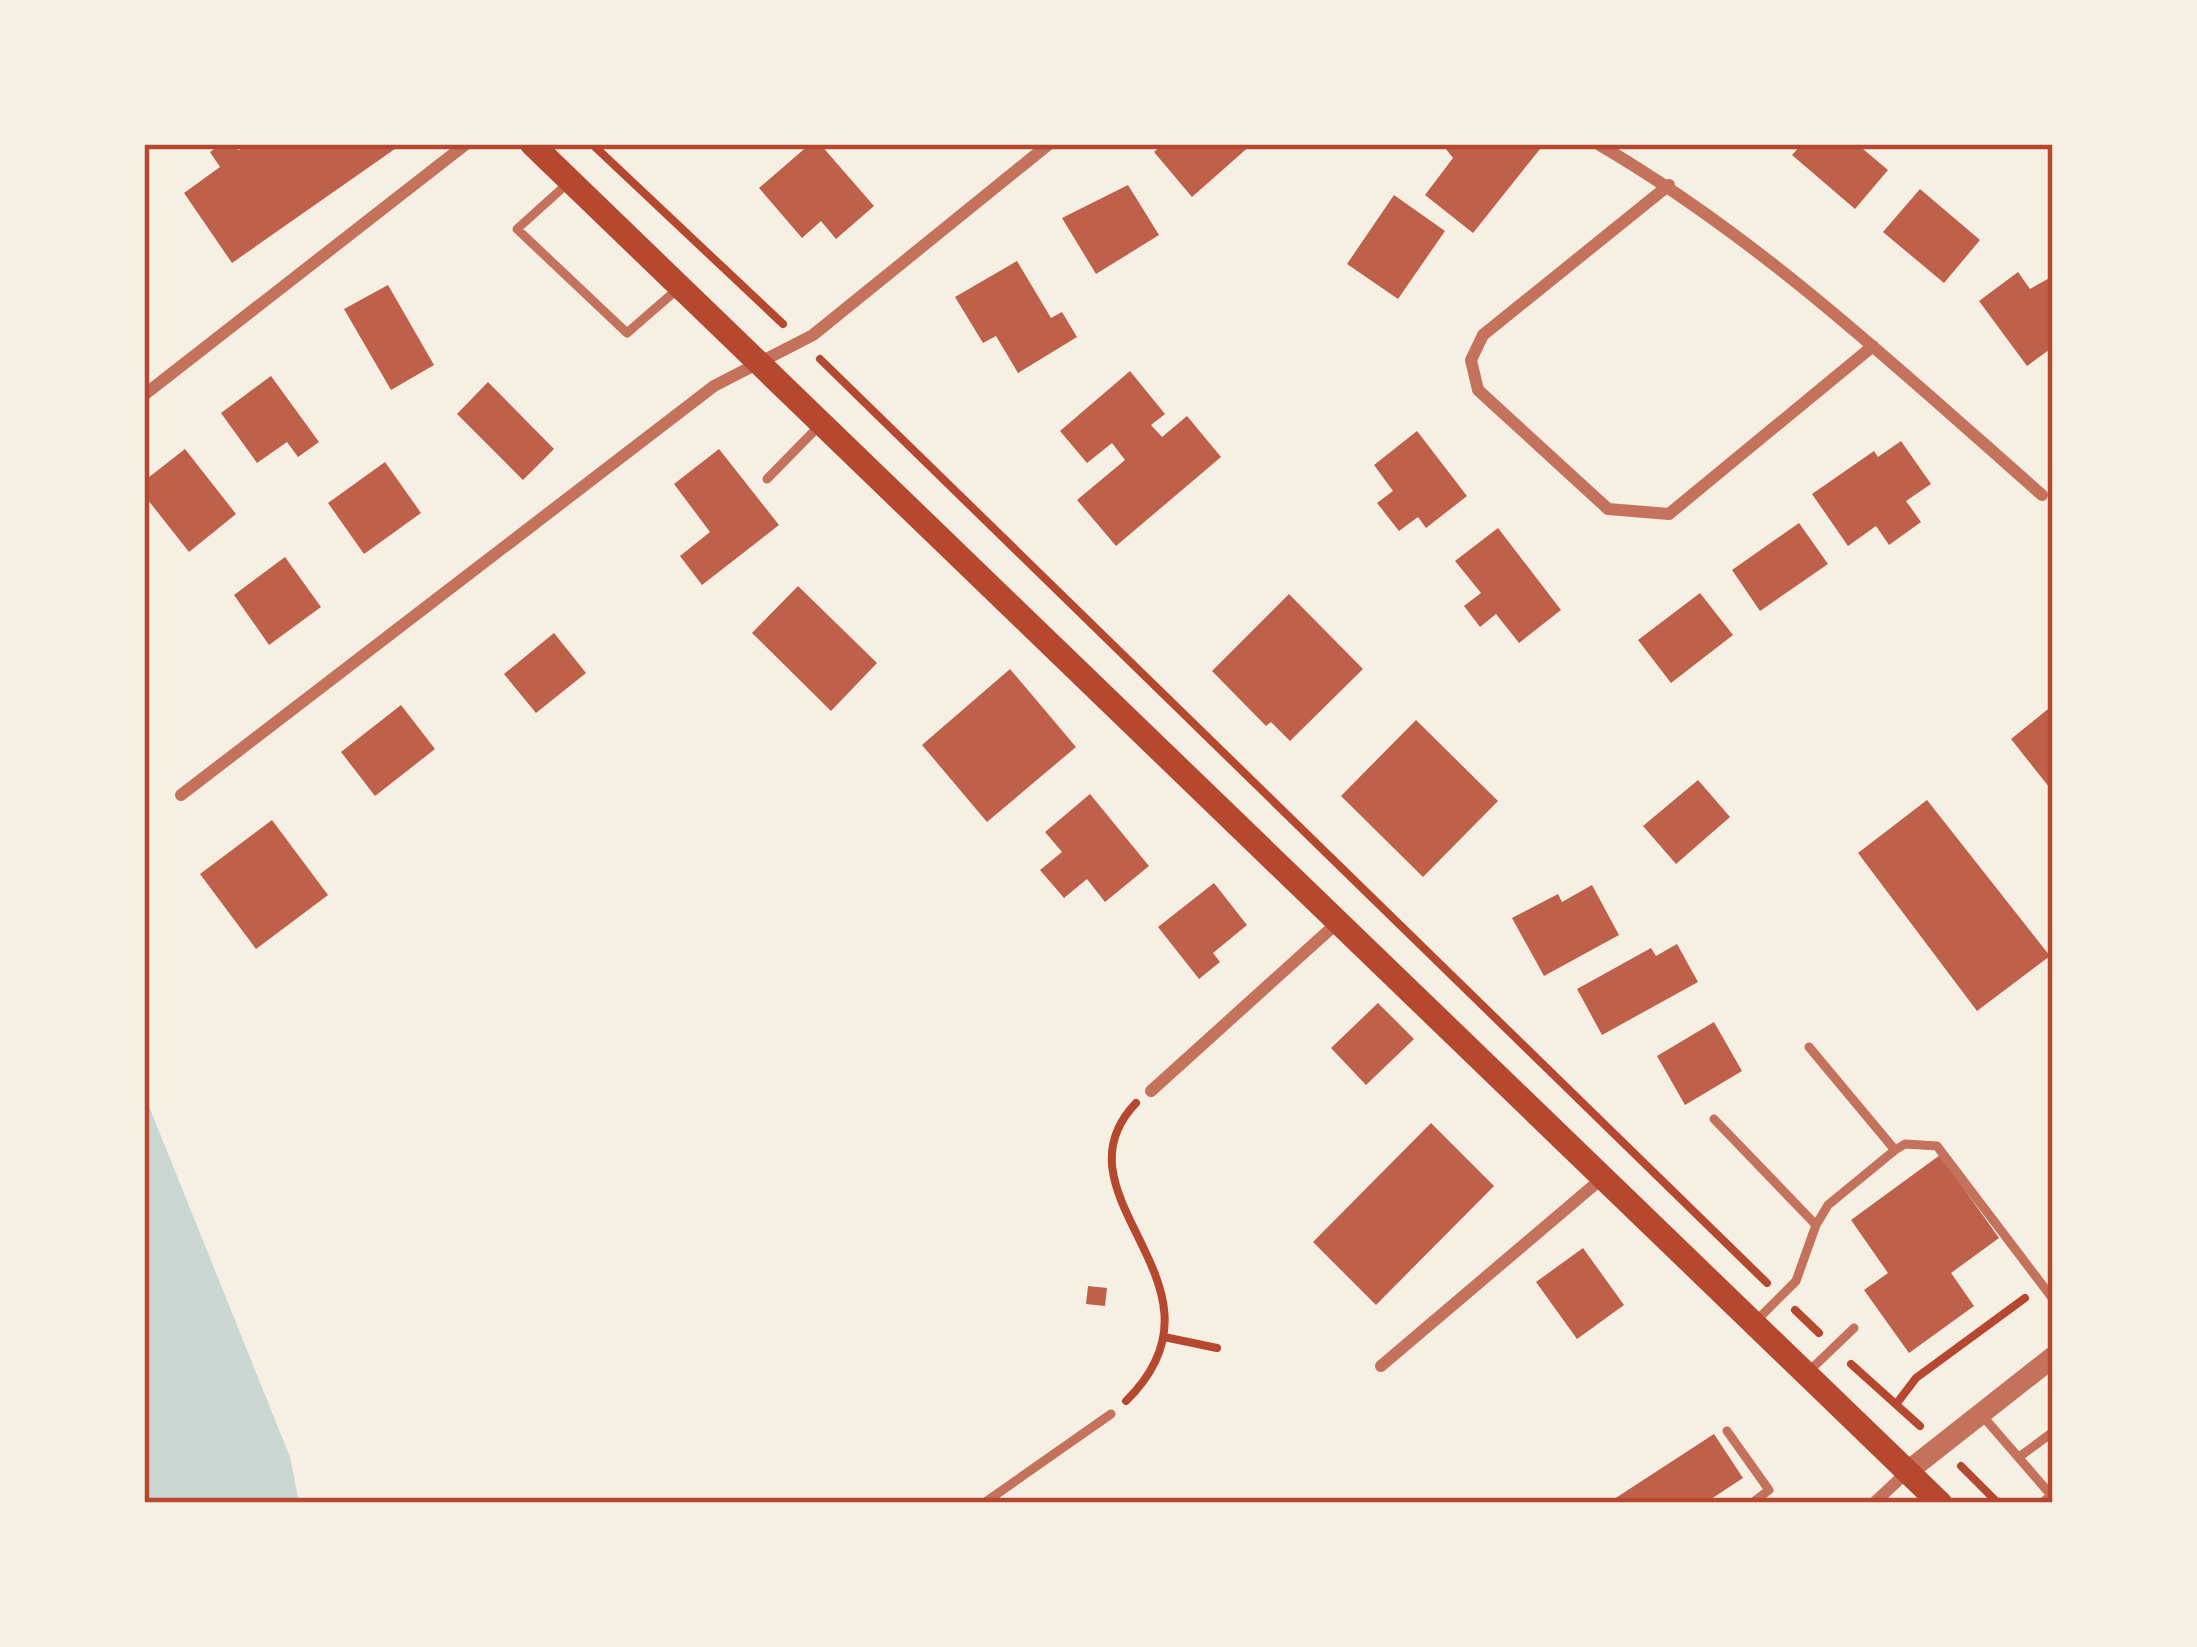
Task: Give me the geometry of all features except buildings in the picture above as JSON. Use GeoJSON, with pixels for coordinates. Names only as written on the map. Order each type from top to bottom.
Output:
{"type":"FeatureCollection","features":[{"type":"Feature","properties":{"kind":"main road"},"geometry":{"type":"LineString","coordinates":[[532,144],[824,422],[1600,1180],[1940,1503]]}},
{"type":"Feature","properties":{"kind":"street"},"geometry":{"type":"LineString","coordinates":[[144,394],[466,144]]}},
{"type":"Feature","properties":{"kind":"street"},"geometry":{"type":"LineString","coordinates":[[181,795],[714,386],[812,334],[1049,144]]}},
{"type":"Feature","properties":{"kind":"street"},"geometry":{"type":"LineString","coordinates":[[1598,144],[1669,185],[1873,346],[2042,495]]}},
{"type":"Feature","properties":{"kind":"street"},"geometry":{"type":"LineString","coordinates":[[1669,185],[1483,335],[1471,360],[1478,390],[1608,509],[1670,514],[1873,346]]}},
{"type":"Feature","properties":{"kind":"street"},"geometry":{"type":"LineString","coordinates":[[1151,1091],[1337,923]]}},
{"type":"Feature","properties":{"kind":"street"},"geometry":{"type":"LineString","coordinates":[[1381,1366],[1600,1180]]}},
{"type":"Feature","properties":{"kind":"street"},"geometry":{"type":"LineString","coordinates":[[1874,1503],[2053,1357]]}},
{"type":"Feature","properties":{"kind":"lane"},"geometry":{"type":"LineString","coordinates":[[572,180],[517,229],[627,333],[682,286]]}},
{"type":"Feature","properties":{"kind":"lane"},"geometry":{"type":"LineString","coordinates":[[767,479],[824,422]]}},
{"type":"Feature","properties":{"kind":"lane"},"geometry":{"type":"LineString","coordinates":[[1809,1047],[1895,1150]]}},
{"type":"Feature","properties":{"kind":"lane"},"geometry":{"type":"LineString","coordinates":[[1714,1119],[1816,1225]]}},
{"type":"Feature","properties":{"kind":"lane"},"geometry":{"type":"LineString","coordinates":[[1752,1325],[1796,1281],[1828,1205],[1905,1144],[1937,1146],[2053,1299]]}},
{"type":"Feature","properties":{"kind":"lane"},"geometry":{"type":"LineString","coordinates":[[1804,1375],[1854,1328]]}},
{"type":"Feature","properties":{"kind":"lane"},"geometry":{"type":"LineString","coordinates":[[985,1503],[1116,1410]]}},
{"type":"Feature","properties":{"kind":"lane"},"geometry":{"type":"LineString","coordinates":[[1980,1413],[2051,1495],[2042,1503]]}},
{"type":"Feature","properties":{"kind":"lane"},"geometry":{"type":"LineString","coordinates":[[1726,1431],[1769,1490],[1752,1503]]}},
{"type":"Feature","properties":{"kind":"lane"},"geometry":{"type":"LineString","coordinates":[[2019,1457],[2053,1432]]}},
{"type":"Feature","properties":{"kind":"path"},"geometry":{"type":"LineString","coordinates":[[592,144],[782,324]]}},
{"type":"Feature","properties":{"kind":"path"},"geometry":{"type":"LineString","coordinates":[[824,364],[1768,1284]]}},
{"type":"Feature","properties":{"kind":"path"},"geometry":{"type":"LineString","coordinates":[[1116,1410],[1151,1372],[1164,1337],[1166,1299],[1114,1183],[1121,1122],[1131,1107]]}},
{"type":"Feature","properties":{"kind":"path"},"geometry":{"type":"LineString","coordinates":[[1869,1381],[1897,1403],[1916,1378],[1998,1316]]}},
{"type":"Feature","properties":{"kind":"path"},"geometry":{"type":"LineString","coordinates":[[1164,1337],[1217,1348]]}},
{"type":"Feature","properties":{"kind":"path"},"geometry":{"type":"LineString","coordinates":[[1979,1484],[1998,1503]]}},
{"type":"Feature","properties":{"kind":"shaded area"},"geometry":{"type":"Polygon","coordinates":[[[144,1094],[290,1457],[299,1503],[144,1503],[144,1094]]]}}]}
